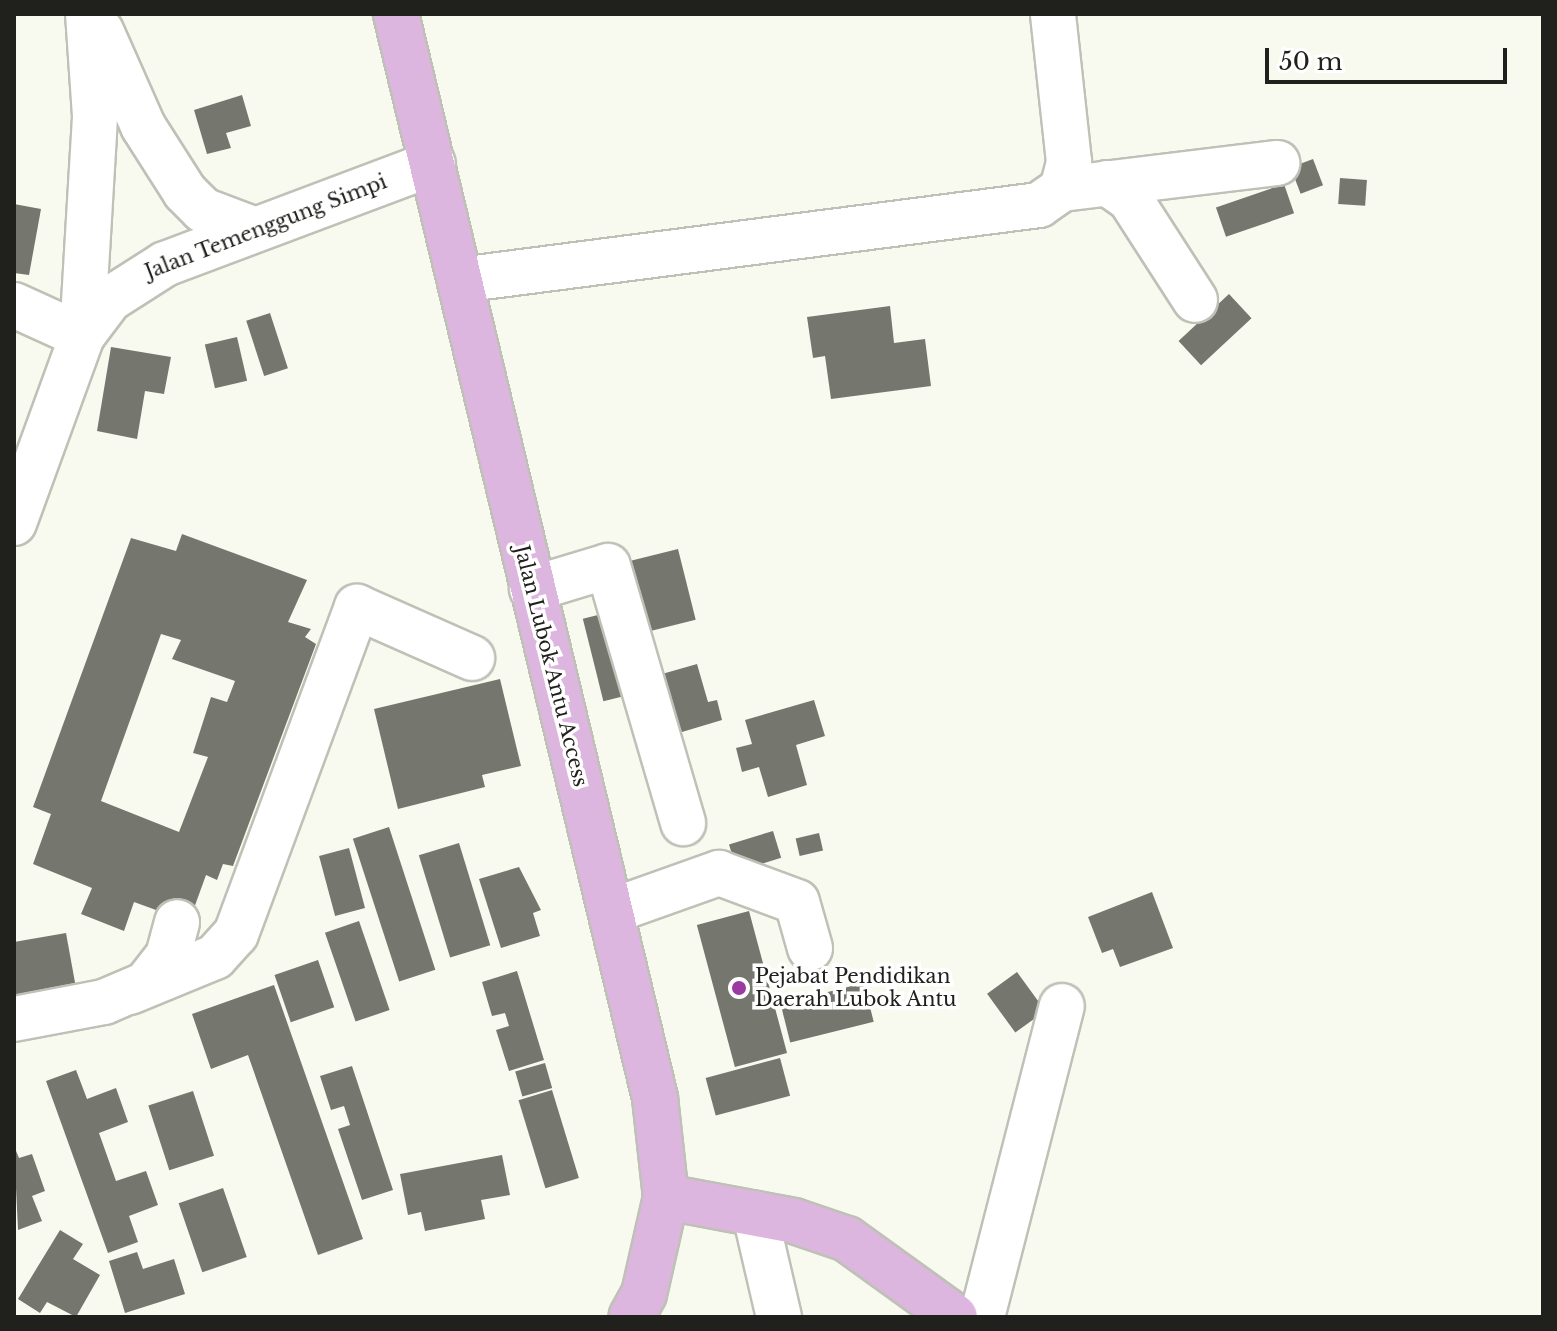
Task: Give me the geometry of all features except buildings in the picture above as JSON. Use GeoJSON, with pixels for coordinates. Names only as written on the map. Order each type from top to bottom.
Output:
{"type":"FeatureCollection","features":[{"type":"Feature","properties":{"kind":"main road","name":"Jalan Lubok Antu Access"},"geometry":{"type":"LineString","coordinates":[[396,14],[655,1098],[666,1197],[644,1294],[631,1317]]}},
{"type":"Feature","properties":{"kind":"main road"},"geometry":{"type":"LineString","coordinates":[[666,1197],[755,1214],[847,1239],[955,1314]]}},
{"type":"Feature","properties":{"kind":"street"},"geometry":{"type":"LineString","coordinates":[[90,14],[143,126],[185,192],[203,210],[253,229]]}},
{"type":"Feature","properties":{"kind":"street"},"geometry":{"type":"LineString","coordinates":[[14,305],[82,336],[95,116],[90,14]]}},
{"type":"Feature","properties":{"kind":"street"},"geometry":{"type":"LineString","coordinates":[[1053,14],[1069,162],[1062,189]]}},
{"type":"Feature","properties":{"kind":"street","name":"Jalan Temenggung Simpi"},"geometry":{"type":"LineString","coordinates":[[14,523],[82,336],[136,278],[253,229],[433,163]]}},
{"type":"Feature","properties":{"kind":"street"},"geometry":{"type":"LineString","coordinates":[[460,280],[1025,208],[1062,189],[1277,163]]}},
{"type":"Feature","properties":{"kind":"street"},"geometry":{"type":"LineString","coordinates":[[1107,183],[1130,199],[1195,300]]}},
{"type":"Feature","properties":{"kind":"street"},"geometry":{"type":"LineString","coordinates":[[532,589],[608,566],[683,823]]}},
{"type":"Feature","properties":{"kind":"street"},"geometry":{"type":"LineString","coordinates":[[14,1019],[130,992],[215,957],[236,934],[357,607],[472,658]]}},
{"type":"Feature","properties":{"kind":"street"},"geometry":{"type":"LineString","coordinates":[[612,911],[719,873],[797,902],[810,948]]}},
{"type":"Feature","properties":{"kind":"street"},"geometry":{"type":"LineString","coordinates":[[130,992],[159,972],[177,922]]}},
{"type":"Feature","properties":{"kind":"street"},"geometry":{"type":"LineString","coordinates":[[955,1314],[1062,1006]]}},
{"type":"Feature","properties":{"kind":"street"},"geometry":{"type":"LineString","coordinates":[[755,1214],[779,1317]]}},
{"type":"Feature","properties":{"kind":"place","name":"Pejabat Pendidikan Daerah Lubok Antu"},"geometry":{"type":"Point","coordinates":[739,988]}}]}
